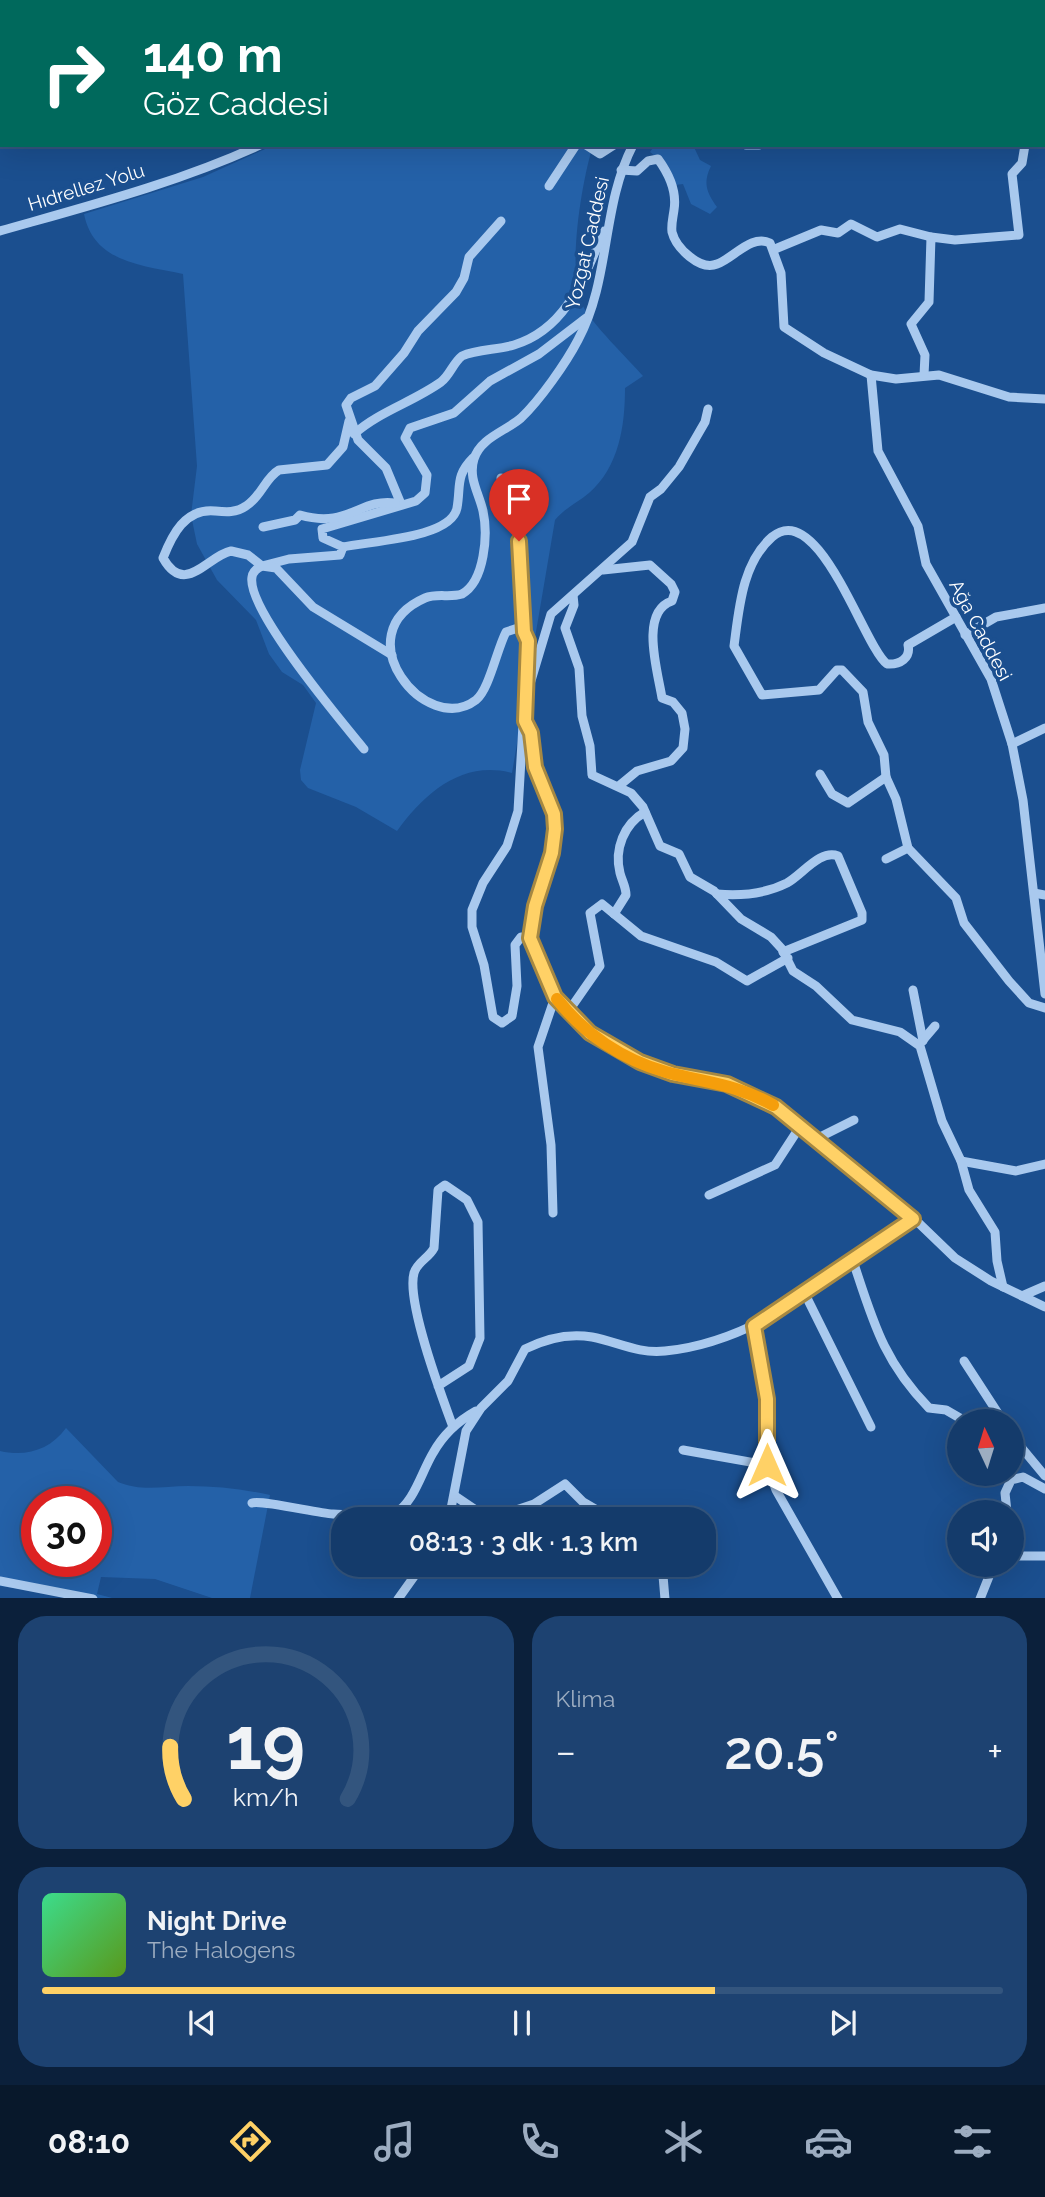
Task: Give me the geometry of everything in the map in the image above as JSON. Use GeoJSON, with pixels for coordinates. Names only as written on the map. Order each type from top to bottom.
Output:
{"type":"FeatureCollection","features":[{"type":"Feature","properties":{"kind":"street","name":"Hıdrellez Yolu"},"geometry":{"type":"LineString","coordinates":[[0,231],[143,189],[218,164],[256,147]]}},
{"type":"Feature","properties":{"kind":"street"},"geometry":{"type":"LineString","coordinates":[[549,186],[575,147]]}},
{"type":"Feature","properties":{"kind":"street"},"geometry":{"type":"LineString","coordinates":[[589,147],[600,154],[611,147]]}},
{"type":"Feature","properties":{"kind":"street","name":"Yozgat Caddesi"},"geometry":{"type":"LineString","coordinates":[[262,566],[299,557],[333,558],[342,554],[343,547],[415,535],[447,523],[457,507],[459,478],[482,444],[522,417],[571,353],[589,316],[602,263],[607,223],[621,170],[632,147]]}},
{"type":"Feature","properties":{"kind":"street"},"geometry":{"type":"LineString","coordinates":[[775,249],[821,230],[838,233],[851,224],[877,237],[900,229],[955,240],[1019,235],[1012,174],[1022,163],[1025,147]]}},
{"type":"Feature","properties":{"kind":"street"},"geometry":{"type":"LineString","coordinates":[[621,170],[636,171],[648,161],[658,159],[673,187],[674,236],[682,249],[702,263],[715,265],[760,240],[775,249],[782,273],[782,321],[786,330],[824,353],[871,375],[896,379],[924,375],[946,376],[1009,397],[1045,398]]}},
{"type":"Feature","properties":{"kind":"street"},"geometry":{"type":"LineString","coordinates":[[401,504],[386,468],[366,452],[354,434],[346,409],[349,400],[375,386],[400,358],[418,331],[460,288],[469,257],[501,222]]}},
{"type":"Feature","properties":{"kind":"street"},"geometry":{"type":"LineString","coordinates":[[354,434],[373,417],[406,403],[444,380],[465,354],[516,345],[552,324],[573,298],[607,223]]}},
{"type":"Feature","properties":{"kind":"street"},"geometry":{"type":"LineString","coordinates":[[924,375],[925,355],[911,324],[929,302],[931,237]]}},
{"type":"Feature","properties":{"kind":"street"},"geometry":{"type":"LineString","coordinates":[[343,547],[323,538],[322,529],[419,500],[428,487],[427,475],[406,441],[407,430],[454,413],[490,381],[539,354],[589,316]]}},
{"type":"Feature","properties":{"kind":"street","name":"Ağa Caddesi"},"geometry":{"type":"LineString","coordinates":[[871,375],[878,451],[918,526],[926,564],[991,679],[1012,744],[1023,800],[1045,994]]}},
{"type":"Feature","properties":{"kind":"street"},"geometry":{"type":"LineString","coordinates":[[526,699],[548,619],[559,605],[632,542],[650,498],[679,467],[705,422],[708,409]]}},
{"type":"Feature","properties":{"kind":"street"},"geometry":{"type":"LineString","coordinates":[[349,421],[343,447],[330,463],[319,467],[279,471],[245,507],[192,516],[174,532],[163,558],[172,569],[188,575],[231,551],[248,555],[262,566],[276,568],[313,607],[392,655]]}},
{"type":"Feature","properties":{"kind":"street"},"geometry":{"type":"LineString","coordinates":[[475,456],[472,476],[484,518],[478,577],[462,594],[428,597],[408,609],[393,632],[392,655],[401,679],[415,694],[441,705],[462,706],[475,701],[482,693],[506,632],[515,628],[524,632]]}},
{"type":"Feature","properties":{"kind":"street"},"geometry":{"type":"LineString","coordinates":[[501,478],[517,518],[524,632],[528,641],[520,799],[513,832],[478,894],[471,916],[492,1014],[499,1022],[511,1019],[515,1005],[515,943],[521,937],[532,940]]}},
{"type":"Feature","properties":{"kind":"street"},"geometry":{"type":"LineString","coordinates":[[263,527],[295,520],[300,515],[319,520],[340,519],[383,502],[401,504]]}},
{"type":"Feature","properties":{"kind":"street"},"geometry":{"type":"LineString","coordinates":[[956,617],[908,645],[906,657],[890,664],[883,660],[848,592],[801,534],[788,530],[776,534],[760,549],[749,569],[734,646],[762,695],[819,690],[837,670],[842,670],[863,692],[868,722],[886,760],[886,777],[896,799],[908,848],[956,898],[964,923],[1009,981],[1029,1003],[1045,1008]]}},
{"type":"Feature","properties":{"kind":"street"},"geometry":{"type":"LineString","coordinates":[[602,570],[650,565],[671,584],[675,592],[672,601],[661,607],[654,617],[655,660],[662,698],[673,702],[682,713],[685,744],[675,759],[653,769],[637,771],[620,785]]}},
{"type":"Feature","properties":{"kind":"street"},"geometry":{"type":"LineString","coordinates":[[262,566],[254,572],[251,582],[270,624],[307,680],[364,749]]}},
{"type":"Feature","properties":{"kind":"street"},"geometry":{"type":"LineString","coordinates":[[573,595],[574,605],[565,628],[579,668],[591,772],[620,785],[636,798],[660,846],[679,854],[690,877],[717,894],[736,915],[765,933],[785,955],[793,971],[816,986],[852,1020],[900,1032],[922,1043]]}},
{"type":"Feature","properties":{"kind":"street"},"geometry":{"type":"LineString","coordinates":[[965,635],[996,617],[1045,608]]}},
{"type":"Feature","properties":{"kind":"street"},"geometry":{"type":"LineString","coordinates":[[525,721],[531,733],[535,767],[554,814],[555,829],[552,853],[535,906],[532,940],[546,980],[555,997],[568,1012],[598,1039],[640,1062],[663,1071],[739,1088],[776,1107],[818,1138],[955,1258],[1003,1287],[1045,1307]]}},
{"type":"Feature","properties":{"kind":"street"},"geometry":{"type":"LineString","coordinates":[[1012,744],[1045,728]]}},
{"type":"Feature","properties":{"kind":"street"},"geometry":{"type":"LineString","coordinates":[[820,774],[832,794],[848,803],[886,777]]}},
{"type":"Feature","properties":{"kind":"street"},"geometry":{"type":"LineString","coordinates":[[614,914],[626,895],[618,861],[622,841],[630,824],[645,812]]}},
{"type":"Feature","properties":{"kind":"street"},"geometry":{"type":"LineString","coordinates":[[886,859],[908,848]]}},
{"type":"Feature","properties":{"kind":"street"},"geometry":{"type":"LineString","coordinates":[[568,1012],[600,966],[590,913],[602,904],[642,936],[716,962],[747,981],[785,955],[862,920],[862,913],[838,856],[824,855],[789,882],[771,889],[750,894],[717,894]]}},
{"type":"Feature","properties":{"kind":"street"},"geometry":{"type":"LineString","coordinates":[[1034,893],[1045,895]]}},
{"type":"Feature","properties":{"kind":"street"},"geometry":{"type":"LineString","coordinates":[[913,990],[922,1043],[942,1121],[961,1161],[969,1190],[995,1232],[997,1261],[1003,1287]]}},
{"type":"Feature","properties":{"kind":"street"},"geometry":{"type":"LineString","coordinates":[[553,1213],[551,1145],[538,1046],[555,997]]}},
{"type":"Feature","properties":{"kind":"street"},"geometry":{"type":"LineString","coordinates":[[922,1043],[935,1026]]}},
{"type":"Feature","properties":{"kind":"street"},"geometry":{"type":"LineString","coordinates":[[818,1138],[855,1120]]}},
{"type":"Feature","properties":{"kind":"street"},"geometry":{"type":"LineString","coordinates":[[709,1195],[775,1165],[801,1125]]}},
{"type":"Feature","properties":{"kind":"street"},"geometry":{"type":"LineString","coordinates":[[961,1161],[1016,1171],[1045,1164]]}},
{"type":"Feature","properties":{"kind":"street"},"geometry":{"type":"LineString","coordinates":[[438,1386],[469,1366],[480,1338],[478,1222],[467,1200],[445,1185],[438,1190],[434,1248],[418,1266],[413,1278],[418,1315],[438,1386],[453,1427]]}},
{"type":"Feature","properties":{"kind":"street"},"geometry":{"type":"LineString","coordinates":[[252,1503],[262,1502],[335,1515],[394,1514],[406,1503],[434,1451],[453,1427],[481,1408],[508,1381],[524,1349],[548,1340],[584,1336],[628,1349],[656,1352],[714,1343],[754,1326],[913,1219]]}},
{"type":"Feature","properties":{"kind":"street"},"geometry":{"type":"LineString","coordinates":[[853,1261],[881,1344],[892,1364],[929,1408],[947,1411]]}},
{"type":"Feature","properties":{"kind":"street"},"geometry":{"type":"LineString","coordinates":[[1022,1296],[1045,1286]]}},
{"type":"Feature","properties":{"kind":"street"},"geometry":{"type":"LineString","coordinates":[[805,1294],[871,1427]]}},
{"type":"Feature","properties":{"kind":"street"},"geometry":{"type":"LineString","coordinates":[[754,1326],[767,1399],[767,1465],[776,1490],[838,1598]]}},
{"type":"Feature","properties":{"kind":"street"},"geometry":{"type":"LineString","coordinates":[[964,1361],[995,1409]]}},
{"type":"Feature","properties":{"kind":"street"},"geometry":{"type":"LineString","coordinates":[[452,1507],[466,1431],[481,1408]]}},
{"type":"Feature","properties":{"kind":"street"},"geometry":{"type":"LineString","coordinates":[[683,1450],[767,1465]]}},
{"type":"Feature","properties":{"kind":"street"},"geometry":{"type":"LineString","coordinates":[[1024,1451],[1045,1476]]}},
{"type":"Feature","properties":{"kind":"street"},"geometry":{"type":"LineString","coordinates":[[1006,1500],[1005,1493],[1011,1479],[1023,1477],[1045,1489]]}},
{"type":"Feature","properties":{"kind":"street"},"geometry":{"type":"LineString","coordinates":[[525,1507],[565,1484],[592,1507]]}},
{"type":"Feature","properties":{"kind":"street"},"geometry":{"type":"LineString","coordinates":[[455,1496],[471,1507]]}},
{"type":"Feature","properties":{"kind":"street"},"geometry":{"type":"LineString","coordinates":[[1024,1556],[1045,1556]]}},
{"type":"Feature","properties":{"kind":"street"},"geometry":{"type":"LineString","coordinates":[[398,1598],[413,1577]]}},
{"type":"Feature","properties":{"kind":"street"},"geometry":{"type":"LineString","coordinates":[[663,1577],[665,1598]]}},
{"type":"Feature","properties":{"kind":"street"},"geometry":{"type":"LineString","coordinates":[[980,1598],[989,1577]]}},
{"type":"Feature","properties":{"kind":"street"},"geometry":{"type":"LineString","coordinates":[[0,1581],[93,1598]]}},
{"type":"Feature","properties":{"kind":"shaded area"},"geometry":{"type":"Polygon","coordinates":[[[270,147],[592,147],[584,181],[578,226],[578,291],[583,306],[594,322],[643,376],[625,388],[622,431],[607,471],[589,493],[555,520],[512,773],[477,771],[446,783],[420,804],[397,831],[356,807],[308,788],[301,780],[300,770],[316,703],[303,685],[282,672],[269,654],[256,620],[217,580],[197,544],[191,515],[197,466],[183,274],[136,264],[109,252],[89,230],[84,214],[203,177],[270,147]]]}},
{"type":"Feature","properties":{"kind":"shaded area"},"geometry":{"type":"Polygon","coordinates":[[[654,147],[694,147],[700,160],[711,166],[707,187],[717,207],[710,214],[691,204],[683,184],[675,185],[669,167],[650,152],[654,147]]]}},
{"type":"Feature","properties":{"kind":"shaded area"},"geometry":{"type":"Polygon","coordinates":[[[66,1428],[118,1482],[127,1485],[144,1488],[219,1487],[270,1495],[250,1598],[212,1598],[155,1579],[101,1577],[97,1594],[112,1598],[79,1598],[0,1586],[0,1451],[28,1452],[53,1442],[66,1428]]]}},
{"type":"Feature","properties":{"kind":"slow traffic"},"geometry":{"type":"LineString","coordinates":[[557,999],[590,1033],[640,1062],[673,1074],[727,1084],[773,1105]]}},
{"type":"Feature","properties":{"kind":"route"},"geometry":{"type":"LineString","coordinates":[[519,541],[524,632],[528,638],[525,721],[531,733],[535,767],[554,814],[555,829],[554,845],[535,906],[530,938],[534,942],[550,989],[561,1005],[590,1033],[630,1057],[663,1071],[727,1084],[751,1093],[789,1115],[901,1206],[913,1219],[754,1326],[767,1399],[767,1465]]}}]}
